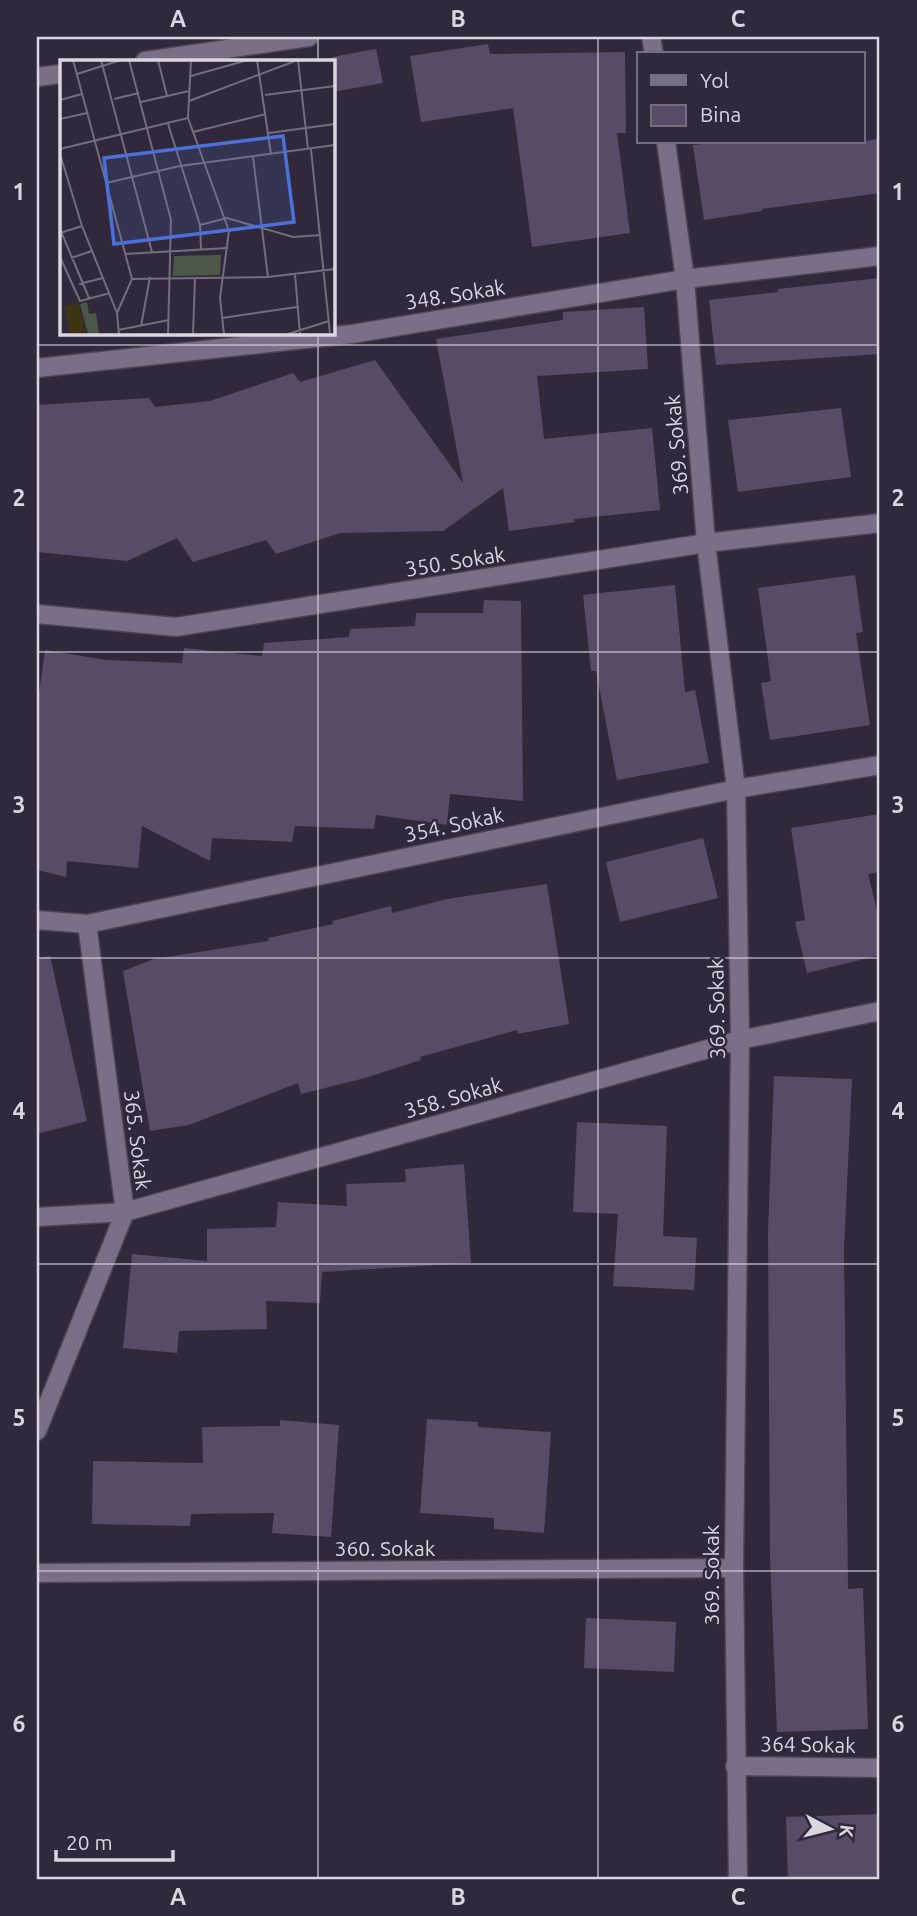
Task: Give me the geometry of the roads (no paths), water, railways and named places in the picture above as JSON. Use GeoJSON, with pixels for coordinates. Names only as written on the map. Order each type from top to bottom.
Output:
{"type":"FeatureCollection","features":[{"type":"Feature","properties":{"kind":"street"},"geometry":{"type":"LineString","coordinates":[[152,60],[309,37]]}},
{"type":"Feature","properties":{"kind":"street"},"geometry":{"type":"LineString","coordinates":[[37,78],[60,74]]}},
{"type":"Feature","properties":{"kind":"street","name":"369. Sokak"},"geometry":{"type":"LineString","coordinates":[[666,144],[685,279],[706,543],[736,789],[740,1040],[734,1568],[738,1879]]}},
{"type":"Feature","properties":{"kind":"street","name":"348. Sokak"},"geometry":{"type":"LineString","coordinates":[[37,368],[352,334],[685,279],[880,256]]}},
{"type":"Feature","properties":{"kind":"street","name":"350. Sokak"},"geometry":{"type":"LineString","coordinates":[[37,614],[176,627],[706,543],[880,523]]}},
{"type":"Feature","properties":{"kind":"street","name":"354. Sokak"},"geometry":{"type":"LineString","coordinates":[[37,920],[87,923],[736,789],[880,765]]}},
{"type":"Feature","properties":{"kind":"street","name":"365. Sokak"},"geometry":{"type":"LineString","coordinates":[[37,1431],[125,1213],[87,923]]}},
{"type":"Feature","properties":{"kind":"street","name":"358. Sokak"},"geometry":{"type":"LineString","coordinates":[[37,1217],[125,1213],[740,1040],[880,1011]]}},
{"type":"Feature","properties":{"kind":"street","name":"360. Sokak"},"geometry":{"type":"LineString","coordinates":[[37,1573],[734,1568]]}},
{"type":"Feature","properties":{"kind":"street","name":"364 Sokak"},"geometry":{"type":"LineString","coordinates":[[735,1766],[880,1768]]}}]}
